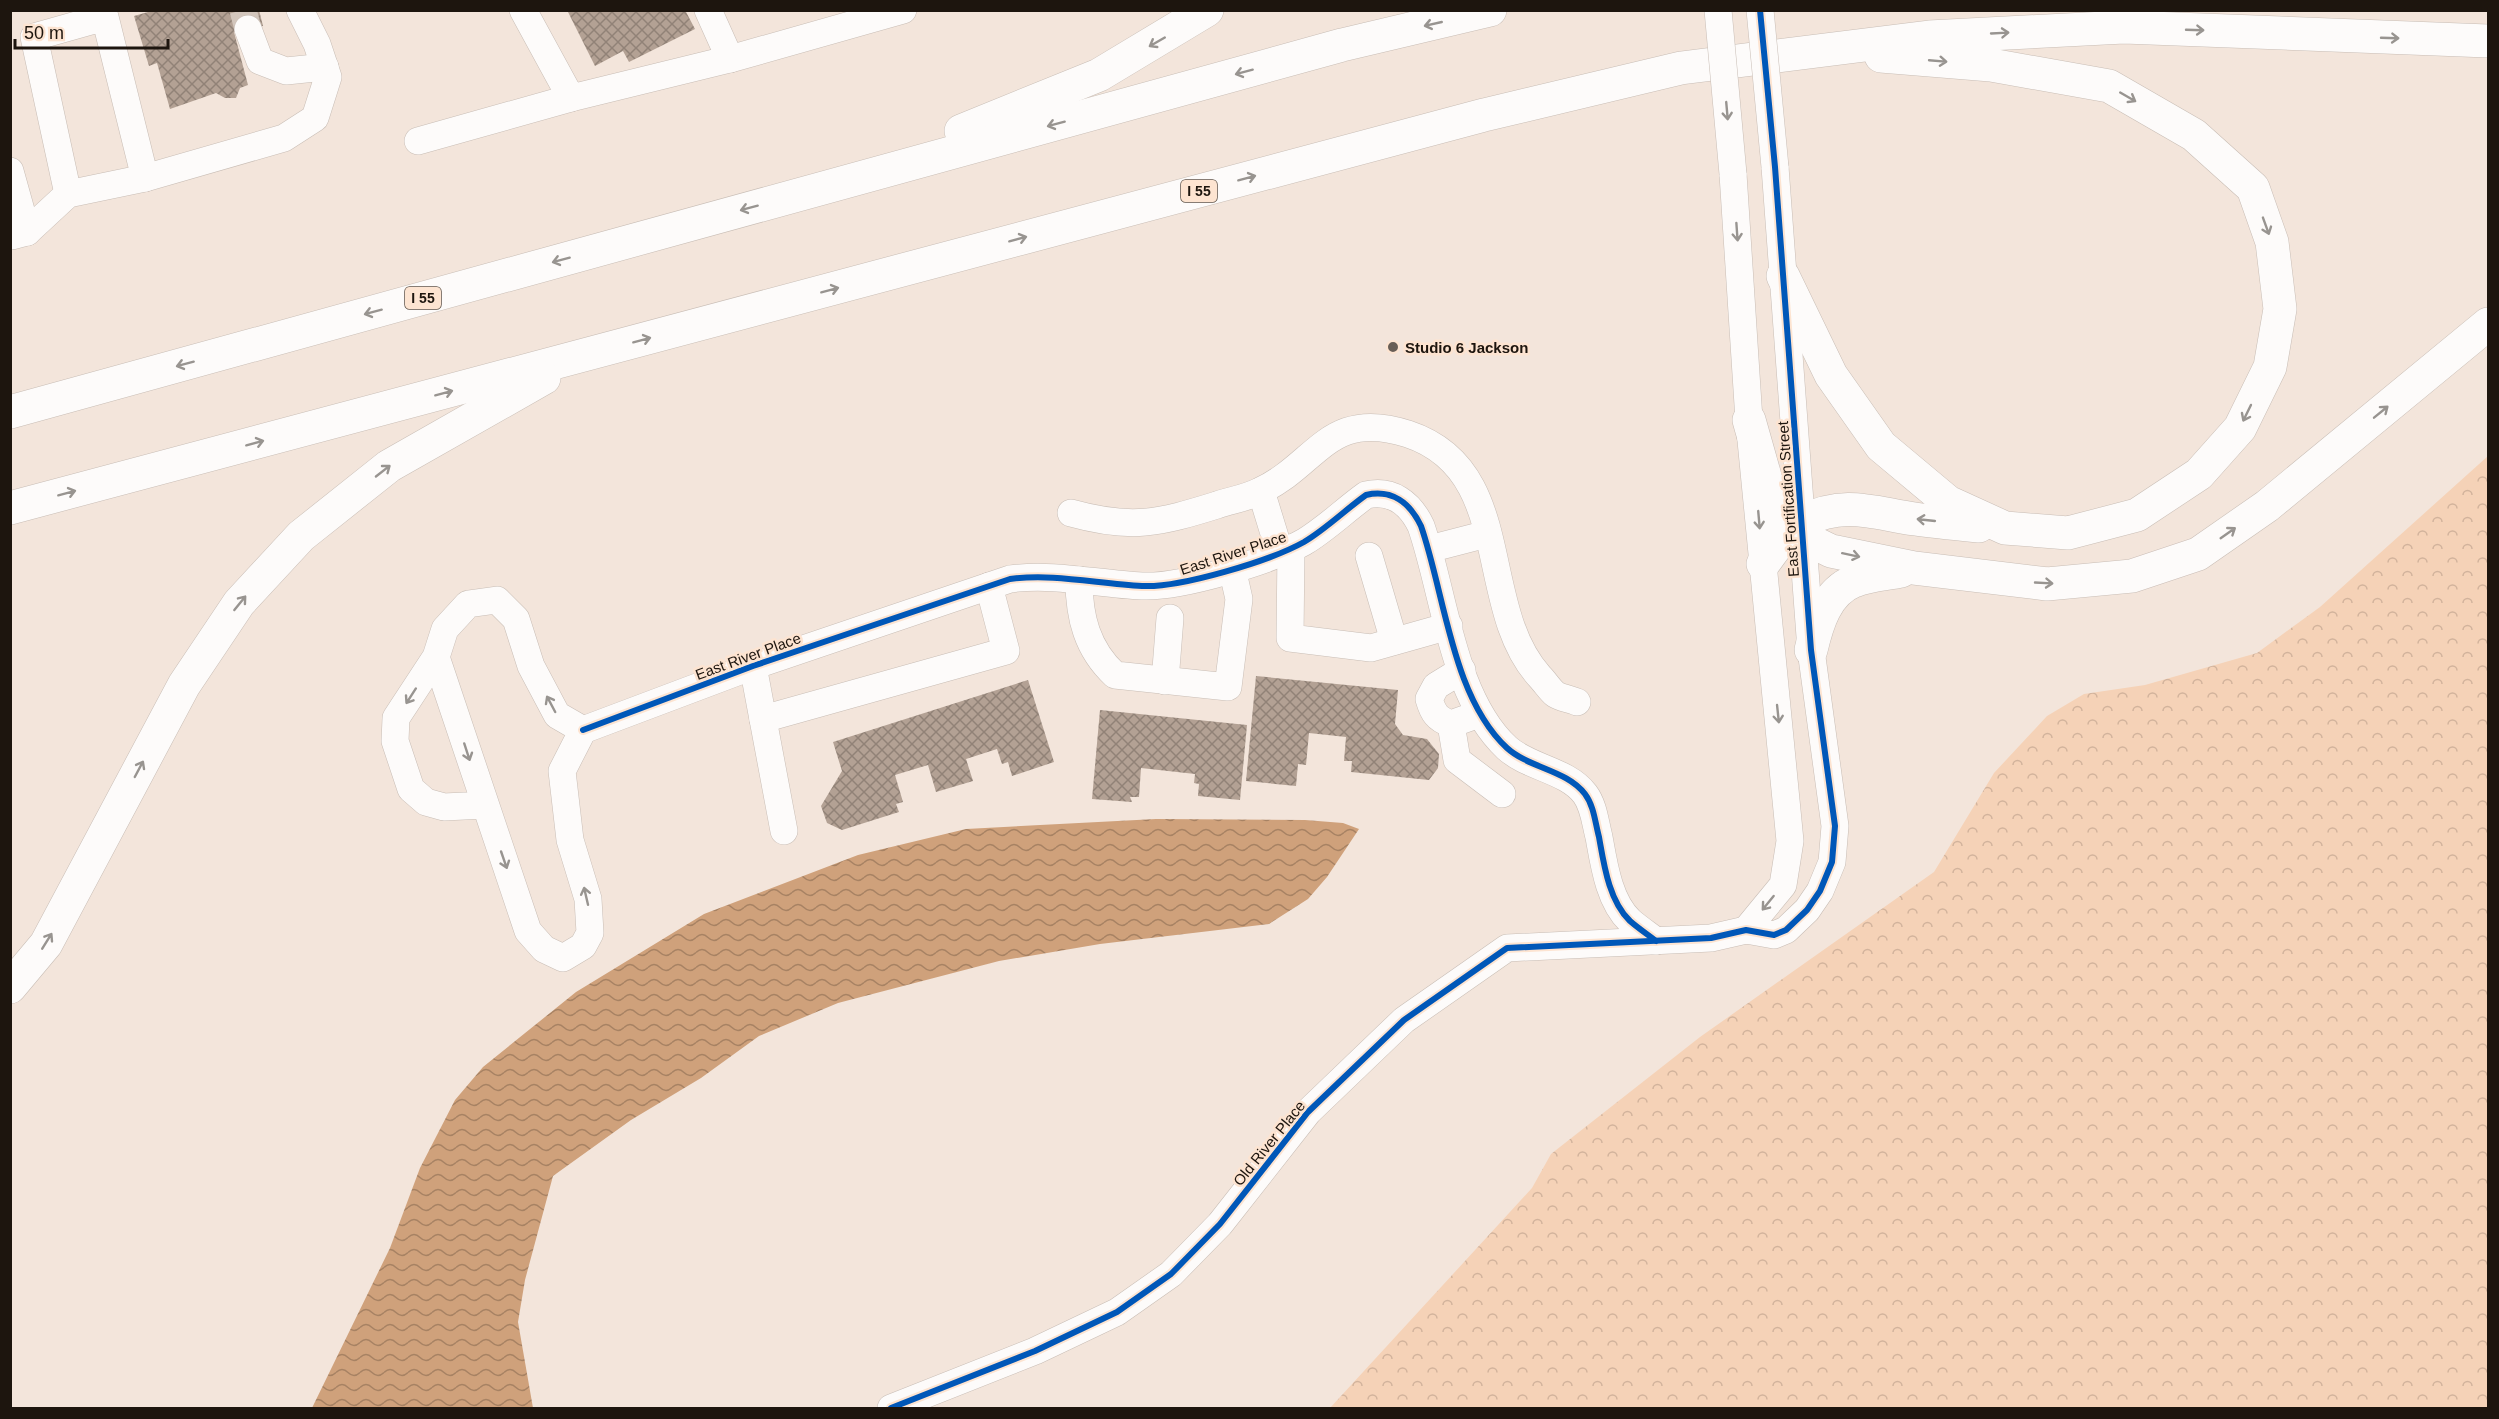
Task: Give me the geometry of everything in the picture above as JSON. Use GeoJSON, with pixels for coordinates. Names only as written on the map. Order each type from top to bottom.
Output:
{"type":"FeatureCollection","features":[{"type":"Feature","properties":{"kind":"highway"},"geometry":{"type":"LineString","coordinates":[[805,193],[1099,75],[1206,10]]}},
{"type":"Feature","properties":{"kind":"highway","name":"I 55"},"geometry":{"type":"LineString","coordinates":[[20,405],[1342,45],[1490,10]]}},
{"type":"Feature","properties":{"kind":"highway","name":"I 55"},"geometry":{"type":"LineString","coordinates":[[10,508],[1484,115],[1681,68],[1929,36],[2124,27],[2488,41]]}},
{"type":"Feature","properties":{"kind":"highway"},"geometry":{"type":"LineString","coordinates":[[1763,564],[1798,530],[1832,510],[1864,509],[1914,519],[2068,533],[2137,515],[2199,474],[2240,428],[2270,368],[2280,309],[2272,242],[2253,188],[2194,135],[2109,86],[1991,65],[1817,51]]}},
{"type":"Feature","properties":{"kind":"highway"},"geometry":{"type":"LineString","coordinates":[[1783,276],[1831,375],[1881,446],[1948,502],[2005,528]]}},
{"type":"Feature","properties":{"kind":"highway"},"geometry":{"type":"LineString","coordinates":[[1749,420],[1766,480],[1798,530],[1831,550],[1914,568],[2047,584],[2132,576],[2198,554],[2267,506],[2488,324]]}},
{"type":"Feature","properties":{"kind":"highway"},"geometry":{"type":"LineString","coordinates":[[10,987],[46,944],[184,685],[239,603],[302,536],[389,466],[585,355]]}},
{"type":"Feature","properties":{"kind":"highway"},"geometry":{"type":"LineString","coordinates":[[1811,650],[1819,618],[1838,591],[1854,581],[1914,568]]}},
{"type":"Feature","properties":{"kind":"street"},"geometry":{"type":"LineString","coordinates":[[19,234],[68,194],[145,178],[284,138],[315,118],[328,77],[317,44],[300,10]]}},
{"type":"Feature","properties":{"kind":"street"},"geometry":{"type":"LineString","coordinates":[[523,10],[571,98]]}},
{"type":"Feature","properties":{"kind":"street"},"geometry":{"type":"LineString","coordinates":[[708,10],[730,59]]}},
{"type":"Feature","properties":{"kind":"street"},"geometry":{"type":"LineString","coordinates":[[418,141],[571,98],[730,59],[903,10]]}},
{"type":"Feature","properties":{"kind":"street","name":"East Fortification Street"},"geometry":{"type":"LineString","coordinates":[[1718,10],[1733,174],[1749,420],[1791,841],[1783,885],[1746,930],[1774,935],[1786,930],[1807,910],[1820,891],[1832,862],[1835,826],[1811,650],[1798,530],[1783,276],[1760,10]]}},
{"type":"Feature","properties":{"kind":"street"},"geometry":{"type":"LineString","coordinates":[[68,194],[34,37],[106,14],[145,178]]}},
{"type":"Feature","properties":{"kind":"street"},"geometry":{"type":"LineString","coordinates":[[248,29],[260,61],[286,71],[325,68]]}},
{"type":"Feature","properties":{"kind":"street"},"geometry":{"type":"LineString","coordinates":[[10,171],[19,234]]}},
{"type":"Feature","properties":{"kind":"street"},"geometry":{"type":"LineString","coordinates":[[1071,513],[1102,522],[1137,524],[1170,519],[1261,491],[1339,433],[1372,427],[1408,434],[1439,449],[1465,472],[1479,498],[1515,640],[1533,670],[1555,694],[1576,702]]}},
{"type":"Feature","properties":{"kind":"street"},"geometry":{"type":"LineString","coordinates":[[1261,491],[1286,551],[1290,638],[1371,648],[1449,626]]}},
{"type":"Feature","properties":{"kind":"street","name":"East River Place"},"geometry":{"type":"LineString","coordinates":[[583,730],[753,666],[989,586],[1027,577],[1163,586],[1232,568],[1286,551],[1323,529],[1366,495],[1377,492],[1391,495],[1405,502],[1415,513],[1430,549],[1462,670],[1479,714],[1508,749],[1528,762],[1573,783],[1584,794],[1593,808],[1609,882],[1616,901],[1629,920],[1656,941]]}},
{"type":"Feature","properties":{"kind":"street"},"geometry":{"type":"LineString","coordinates":[[1430,549],[1487,534]]}},
{"type":"Feature","properties":{"kind":"street"},"geometry":{"type":"LineString","coordinates":[[1369,556],[1394,641]]}},
{"type":"Feature","properties":{"kind":"street"},"geometry":{"type":"LineString","coordinates":[[1079,580],[1079,606],[1087,637],[1102,663],[1115,675],[1228,687],[1239,599],[1232,568]]}},
{"type":"Feature","properties":{"kind":"street"},"geometry":{"type":"LineString","coordinates":[[763,719],[1006,651],[989,586]]}},
{"type":"Feature","properties":{"kind":"street"},"geometry":{"type":"LineString","coordinates":[[436,657],[528,931],[544,949],[563,957],[583,946],[590,933],[588,899],[570,840],[562,771],[583,730],[557,715],[531,666],[516,619],[498,600],[468,604],[445,628],[436,657],[396,718],[395,741],[411,789],[426,802],[444,807],[485,805]]}},
{"type":"Feature","properties":{"kind":"street"},"geometry":{"type":"LineString","coordinates":[[1165,681],[1170,618]]}},
{"type":"Feature","properties":{"kind":"street"},"geometry":{"type":"LineString","coordinates":[[753,666],[784,831]]}},
{"type":"Feature","properties":{"kind":"street"},"geometry":{"type":"LineString","coordinates":[[1462,670],[1436,686],[1429,699],[1437,719],[1450,724],[1479,714]]}},
{"type":"Feature","properties":{"kind":"street"},"geometry":{"type":"LineString","coordinates":[[1450,724],[1457,760],[1502,794]]}},
{"type":"Feature","properties":{"kind":"street","name":"Old River Place"},"geometry":{"type":"LineString","coordinates":[[891,1408],[1035,1351],[1117,1312],[1171,1274],[1220,1224],[1308,1112],[1404,1020],[1507,948],[1711,938],[1746,930]]}},
{"type":"Feature","properties":{"kind":"green space"},"geometry":{"type":"Polygon","coordinates":[[[2488,456],[2488,1408],[1330,1408],[1532,1188],[1551,1154],[1700,1037],[1934,872],[1994,773],[2047,716],[2084,694],[2145,685],[2257,653],[2320,607],[2488,456]]]}},
{"type":"Feature","properties":{"kind":"water"},"geometry":{"type":"Polygon","coordinates":[[[1156,819],[1305,820],[1343,823],[1359,829],[1327,877],[1308,899],[1269,924],[1100,944],[999,961],[838,1003],[759,1036],[701,1078],[631,1120],[553,1176],[525,1280],[518,1322],[533,1408],[312,1408],[390,1248],[420,1168],[455,1100],[483,1067],[576,992],[704,914],[858,855],[966,829],[1156,819]]]}},
{"type":"Feature","properties":{"kind":"building"},"geometry":{"type":"Polygon","coordinates":[[[155,10],[259,10],[263,26],[234,32],[248,85],[240,88],[236,98],[225,98],[216,93],[170,109],[157,63],[149,66],[134,16],[155,10]]]}},
{"type":"Feature","properties":{"kind":"building"},"geometry":{"type":"Polygon","coordinates":[[[567,10],[685,10],[695,29],[629,62],[623,51],[595,66],[567,10]]]}},
{"type":"Feature","properties":{"kind":"building"},"geometry":{"type":"Polygon","coordinates":[[[1256,676],[1398,690],[1395,724],[1403,735],[1427,739],[1439,754],[1438,768],[1429,780],[1351,772],[1352,761],[1344,761],[1346,737],[1309,733],[1306,765],[1298,764],[1296,786],[1246,781],[1256,676]]]}},
{"type":"Feature","properties":{"kind":"building"},"geometry":{"type":"Polygon","coordinates":[[[1028,680],[1054,762],[1012,776],[1008,762],[1002,764],[997,749],[966,759],[973,781],[936,792],[928,765],[895,775],[903,802],[896,804],[899,812],[842,830],[827,823],[821,806],[842,771],[833,742],[1028,680]]]}},
{"type":"Feature","properties":{"kind":"building"},"geometry":{"type":"Polygon","coordinates":[[[1100,710],[1247,725],[1240,800],[1198,796],[1199,784],[1194,783],[1195,774],[1141,768],[1139,797],[1130,797],[1132,802],[1092,799],[1100,710]]]}},
{"type":"Feature","properties":{"kind":"tunnel"},"geometry":{"type":"LineString","coordinates":[[243,10],[248,29]]}},
{"type":"Feature","properties":{"kind":"cycle path"},"geometry":{"type":"LineString","coordinates":[[891,1408],[1035,1351],[1117,1312],[1171,1274],[1220,1224],[1308,1112],[1404,1020],[1507,948],[1711,938],[1746,930],[1774,935],[1786,930],[1807,910],[1820,891],[1832,862],[1835,826],[1811,650],[1775,167],[1760,10]]}},
{"type":"Feature","properties":{"kind":"cycle path"},"geometry":{"type":"LineString","coordinates":[[583,730],[753,666],[1010,579],[1043,577],[1142,586],[1179,583],[1248,565],[1304,542],[1366,495],[1384,494],[1406,505],[1421,526],[1452,644],[1474,702],[1488,727],[1516,755],[1558,774],[1585,794],[1592,809],[1612,893],[1630,921],[1656,941]]}},
{"type":"Feature","properties":{"kind":"place","name":"Studio 6 Jackson"},"geometry":{"type":"Point","coordinates":[1393,347]}}]}
